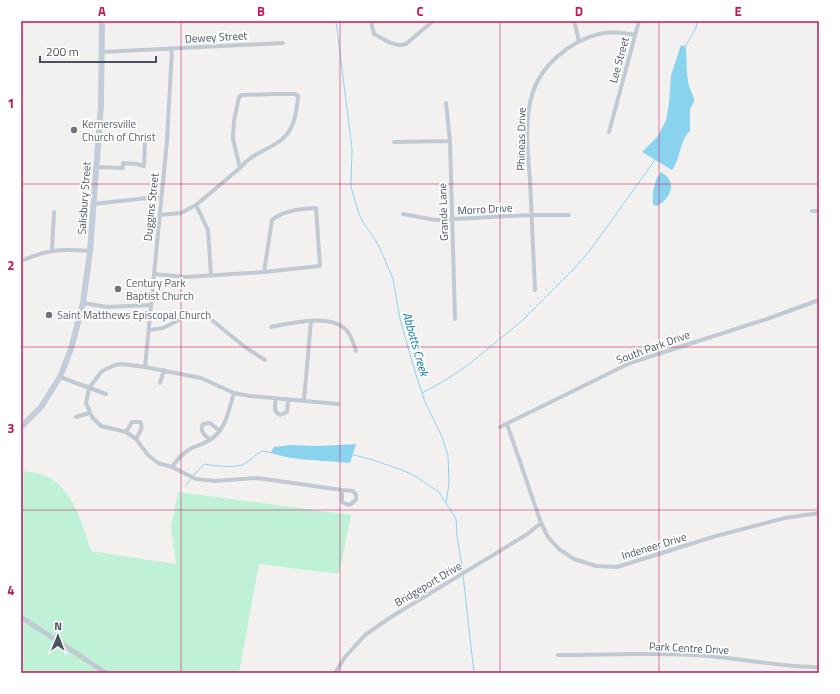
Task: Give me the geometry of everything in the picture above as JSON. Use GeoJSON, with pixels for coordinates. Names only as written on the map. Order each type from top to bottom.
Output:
{"type":"FeatureCollection","features":[{"type":"Feature","properties":{"kind":"main road","name":"Salisbury Street"},"geometry":{"type":"LineString","coordinates":[[21,427],[41,407],[60,377],[71,349],[83,303],[90,251],[101,105],[102,21]]}},
{"type":"Feature","properties":{"kind":"street"},"geometry":{"type":"LineString","coordinates":[[371,21],[374,34],[397,45],[406,44],[431,22]]}},
{"type":"Feature","properties":{"kind":"street"},"geometry":{"type":"LineString","coordinates":[[574,21],[579,41]]}},
{"type":"Feature","properties":{"kind":"street","name":"Lee Street"},"geometry":{"type":"LineString","coordinates":[[609,132],[639,21]]}},
{"type":"Feature","properties":{"kind":"street","name":"Phineas Drive"},"geometry":{"type":"LineString","coordinates":[[535,290],[528,131],[531,96],[536,83],[560,54],[579,41],[598,34],[606,33],[620,32],[635,35]]}},
{"type":"Feature","properties":{"kind":"street","name":"Dewey Street"},"geometry":{"type":"LineString","coordinates":[[102,52],[283,43]]}},
{"type":"Feature","properties":{"kind":"street","name":"Duggins Street"},"geometry":{"type":"LineString","coordinates":[[144,366],[149,330],[150,305],[167,141],[172,49]]}},
{"type":"Feature","properties":{"kind":"street"},"geometry":{"type":"LineString","coordinates":[[160,215],[181,213],[196,205],[240,168],[246,161],[289,134],[297,108],[297,94],[242,95],[239,97],[234,121],[233,139],[240,168]]}},
{"type":"Feature","properties":{"kind":"street","name":"Grande Lane"},"geometry":{"type":"LineString","coordinates":[[446,103],[450,141],[455,319]]}},
{"type":"Feature","properties":{"kind":"street"},"geometry":{"type":"LineString","coordinates":[[394,142],[450,141]]}},
{"type":"Feature","properties":{"kind":"street"},"geometry":{"type":"LineString","coordinates":[[96,167],[122,168],[123,163],[144,166],[145,143]]}},
{"type":"Feature","properties":{"kind":"street"},"geometry":{"type":"LineString","coordinates":[[93,204],[157,197]]}},
{"type":"Feature","properties":{"kind":"street"},"geometry":{"type":"LineString","coordinates":[[196,205],[208,230],[211,275]]}},
{"type":"Feature","properties":{"kind":"street"},"geometry":{"type":"LineString","coordinates":[[154,274],[186,277],[264,272],[320,266],[316,208],[295,210],[276,216],[272,220],[264,272]]}},
{"type":"Feature","properties":{"kind":"street"},"geometry":{"type":"LineString","coordinates":[[812,211],[819,211]]}},
{"type":"Feature","properties":{"kind":"street"},"geometry":{"type":"LineString","coordinates":[[52,250],[54,212]]}},
{"type":"Feature","properties":{"kind":"street","name":"Morro Drive"},"geometry":{"type":"LineString","coordinates":[[403,214],[435,220],[532,215],[569,215]]}},
{"type":"Feature","properties":{"kind":"street"},"geometry":{"type":"LineString","coordinates":[[21,261],[52,250],[61,249],[90,251]]}},
{"type":"Feature","properties":{"kind":"street","name":"South Park Drive"},"geometry":{"type":"LineString","coordinates":[[500,427],[630,363],[770,318],[819,300]]}},
{"type":"Feature","properties":{"kind":"street"},"geometry":{"type":"LineString","coordinates":[[83,303],[108,306],[150,305]]}},
{"type":"Feature","properties":{"kind":"street"},"geometry":{"type":"LineString","coordinates":[[149,330],[163,328],[191,314],[200,314],[208,317],[249,350],[266,360]]}},
{"type":"Feature","properties":{"kind":"street"},"geometry":{"type":"LineString","coordinates":[[271,327],[311,321],[331,321],[341,325],[348,332],[356,351]]}},
{"type":"Feature","properties":{"kind":"street"},"geometry":{"type":"LineString","coordinates":[[304,400],[311,321]]}},
{"type":"Feature","properties":{"kind":"street"},"geometry":{"type":"LineString","coordinates":[[338,404],[304,400],[288,400],[234,393],[201,378],[144,366],[122,364],[102,371],[89,388],[86,403],[93,420],[101,426],[126,432],[136,439],[152,459],[196,479],[215,481],[257,478],[342,490]]}},
{"type":"Feature","properties":{"kind":"street"},"geometry":{"type":"LineString","coordinates":[[160,382],[164,370]]}},
{"type":"Feature","properties":{"kind":"street"},"geometry":{"type":"LineString","coordinates":[[60,377],[106,394]]}},
{"type":"Feature","properties":{"kind":"street"},"geometry":{"type":"LineString","coordinates":[[172,467],[178,459],[190,450],[210,440],[220,431],[226,421],[234,393]]}},
{"type":"Feature","properties":{"kind":"street"},"geometry":{"type":"LineString","coordinates":[[276,398],[275,410],[276,413],[280,415],[287,412],[288,400]]}},
{"type":"Feature","properties":{"kind":"street"},"geometry":{"type":"LineString","coordinates":[[76,417],[89,413]]}},
{"type":"Feature","properties":{"kind":"street"},"geometry":{"type":"LineString","coordinates":[[126,432],[132,422],[140,422],[142,428],[136,439]]}},
{"type":"Feature","properties":{"kind":"street"},"geometry":{"type":"LineString","coordinates":[[210,440],[202,432],[201,428],[203,424],[210,423],[220,431]]}},
{"type":"Feature","properties":{"kind":"street","name":"Indeneer Drive"},"geometry":{"type":"LineString","coordinates":[[507,424],[541,523],[548,536],[559,549],[574,559],[596,566],[617,567],[716,536],[785,518],[819,513]]}},
{"type":"Feature","properties":{"kind":"street","name":"Bridgeport Drive"},"geometry":{"type":"LineString","coordinates":[[335,673],[345,657],[365,635],[391,616],[526,534],[541,523]]}},
{"type":"Feature","properties":{"kind":"street"},"geometry":{"type":"LineString","coordinates":[[21,617],[106,673]]}},
{"type":"Feature","properties":{"kind":"street","name":"Park Centre Drive"},"geometry":{"type":"LineString","coordinates":[[558,655],[677,654],[708,656],[788,666],[819,667]]}},
{"type":"Feature","properties":{"kind":"green space"},"geometry":{"type":"Polygon","coordinates":[[[21,471],[48,477],[65,491],[81,520],[91,551],[176,564],[171,527],[178,492],[351,515],[339,574],[259,564],[239,673],[21,673],[21,471]]]}},
{"type":"Feature","properties":{"kind":"water"},"geometry":{"type":"Polygon","coordinates":[[[681,45],[685,46],[686,49],[687,75],[694,102],[690,109],[690,131],[686,135],[675,166],[672,170],[642,152],[658,136],[666,120],[671,75],[681,45]]]}},
{"type":"Feature","properties":{"kind":"water"},"geometry":{"type":"Polygon","coordinates":[[[661,172],[670,180],[671,185],[669,195],[656,206],[653,204],[653,192],[655,183],[661,172]]]}},
{"type":"Feature","properties":{"kind":"water"},"geometry":{"type":"Polygon","coordinates":[[[356,444],[350,463],[285,457],[271,452],[274,447],[290,445],[318,446],[356,444]]]}},
{"type":"Feature","properties":{"kind":"waterway","name":"Abbotts Creek"},"geometry":{"type":"LineString","coordinates":[[336,21],[352,149],[351,187],[359,214],[376,241],[393,279],[400,319],[416,375],[425,402],[442,437],[448,455],[449,484],[446,503]]}},
{"type":"Feature","properties":{"kind":"waterway"},"geometry":{"type":"LineString","coordinates":[[685,47],[696,28],[697,21]]}},
{"type":"Feature","properties":{"kind":"waterway"},"geometry":{"type":"LineString","coordinates":[[422,393],[468,365],[524,319],[574,269],[591,249],[655,160]]}},
{"type":"Feature","properties":{"kind":"waterway"},"geometry":{"type":"LineString","coordinates":[[194,475],[204,464],[238,466],[245,464],[261,451],[273,453]]}},
{"type":"Feature","properties":{"kind":"waterway"},"geometry":{"type":"LineString","coordinates":[[354,455],[402,470],[415,476],[439,492],[456,519],[457,536],[463,572]]}},
{"type":"Feature","properties":{"kind":"waterway"},"geometry":{"type":"LineString","coordinates":[[185,486],[192,478]]}},
{"type":"Feature","properties":{"kind":"waterway","name":"Abbotts Creek"},"geometry":{"type":"LineString","coordinates":[[463,575],[474,673]]}},
{"type":"Feature","properties":{"kind":"place","name":"Kernersville Church of Christ"},"geometry":{"type":"Point","coordinates":[74,130]}},
{"type":"Feature","properties":{"kind":"place","name":"Century Park Baptist Church"},"geometry":{"type":"Point","coordinates":[118,289]}},
{"type":"Feature","properties":{"kind":"place","name":"Saint Matthews Episcopal Church"},"geometry":{"type":"Point","coordinates":[49,315]}}]}
